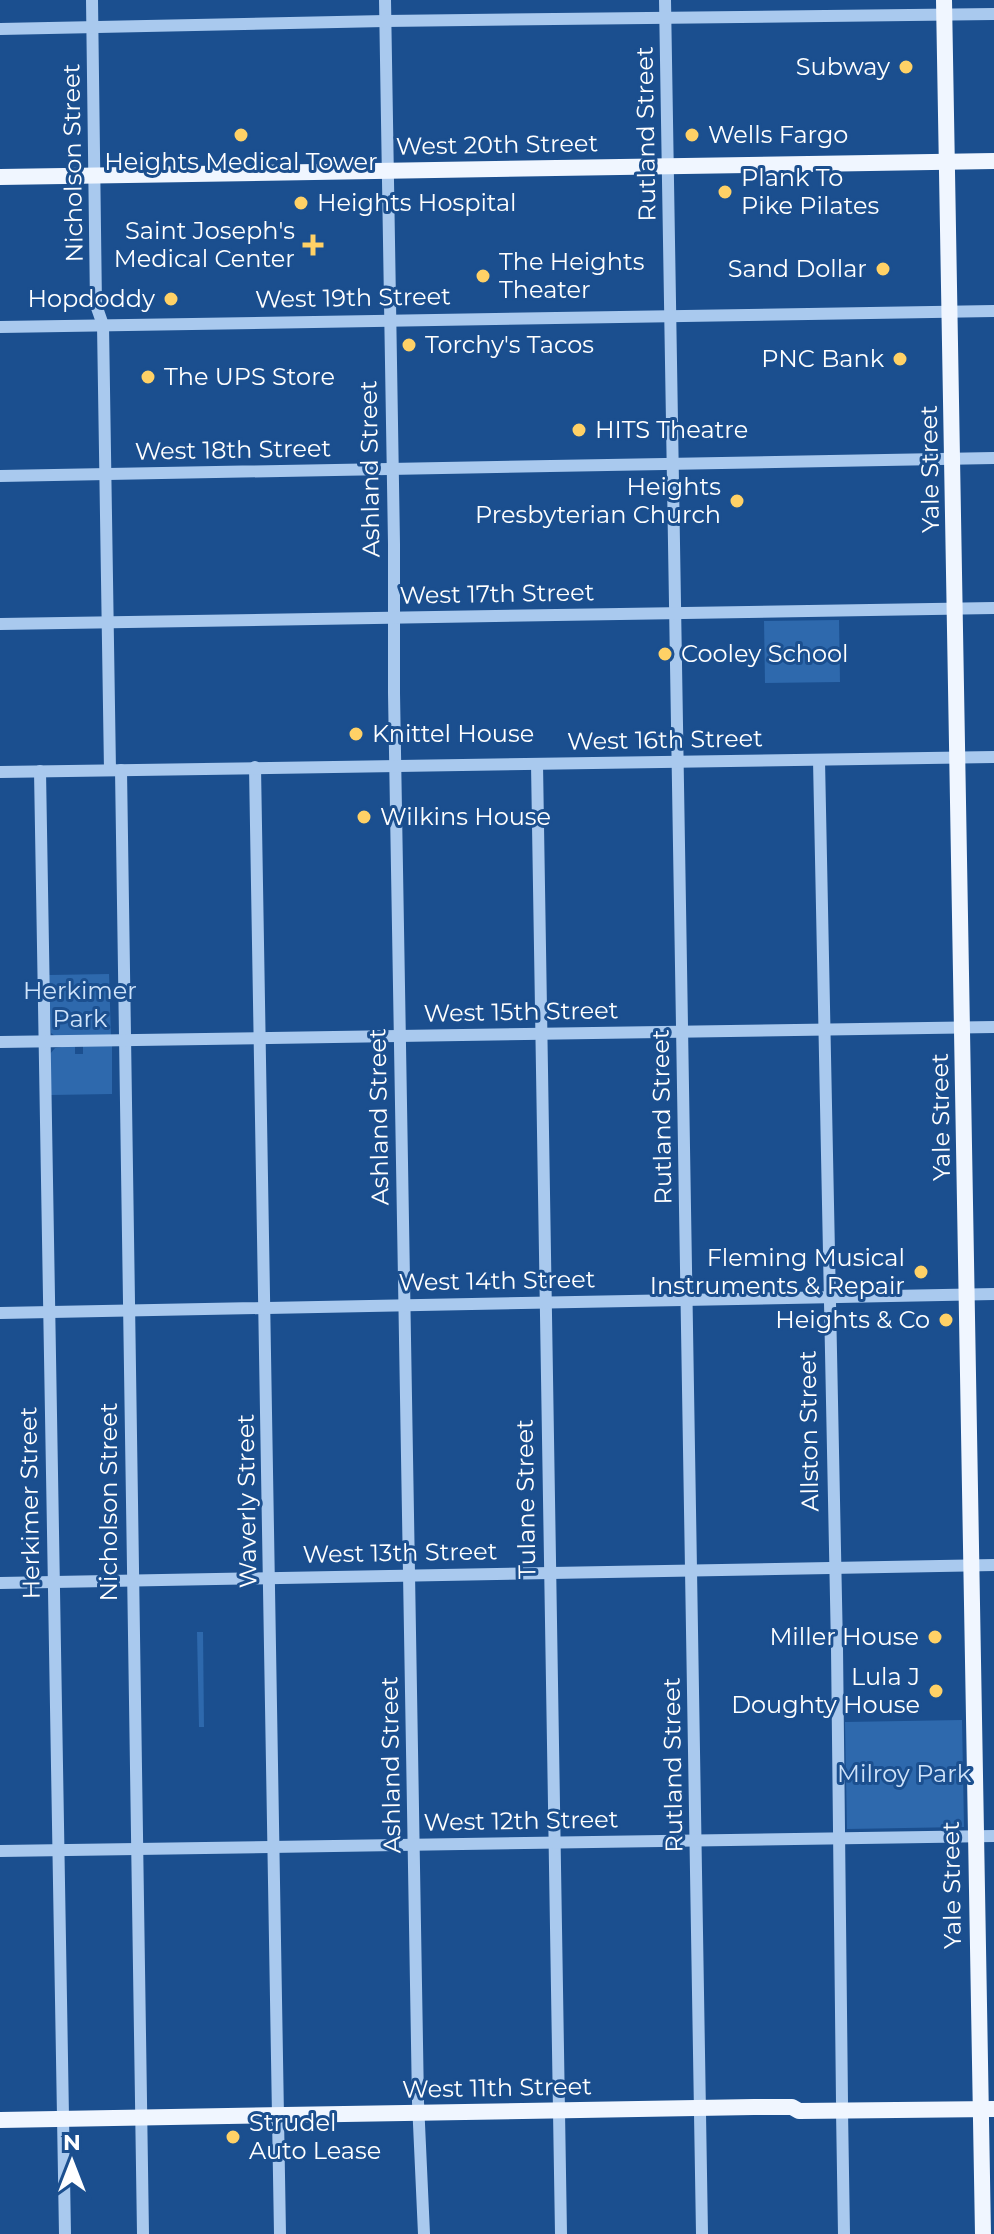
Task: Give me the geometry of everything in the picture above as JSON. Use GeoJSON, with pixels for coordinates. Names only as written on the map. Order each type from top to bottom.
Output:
{"type":"FeatureCollection","features":[{"type":"Feature","properties":{"kind":"main road","name":"Yale Street"},"geometry":{"type":"LineString","coordinates":[[944,8],[964,1028],[974,1836],[987,2103],[983,2234]]}},
{"type":"Feature","properties":{"kind":"main road","name":"West 20th Street"},"geometry":{"type":"LineString","coordinates":[[0,177],[994,161]]}},
{"type":"Feature","properties":{"kind":"main road"},"geometry":{"type":"LineString","coordinates":[[842,2106],[910,2099],[987,2103]]}},
{"type":"Feature","properties":{"kind":"main road","name":"West 11th Street"},"geometry":{"type":"LineString","coordinates":[[0,2120],[699,2108],[792,2107],[799,2111],[842,2106],[987,2103]]}},
{"type":"Feature","properties":{"kind":"street","name":"Nicholson Street"},"geometry":{"type":"LineString","coordinates":[[92,0],[96,305],[103,325],[107,621],[116,770],[125,1040],[143,2234]]}},
{"type":"Feature","properties":{"kind":"street","name":"Ashland Street"},"geometry":{"type":"LineString","coordinates":[[385,0],[399,1036],[419,2113],[424,2234]]}},
{"type":"Feature","properties":{"kind":"street","name":"Rutland Street"},"geometry":{"type":"LineString","coordinates":[[665,0],[702,2234]]}},
{"type":"Feature","properties":{"kind":"street"},"geometry":{"type":"LineString","coordinates":[[0,29],[666,19],[944,8],[994,14]]}},
{"type":"Feature","properties":{"kind":"street","name":"West 19th Street"},"geometry":{"type":"LineString","coordinates":[[0,327],[994,311]]}},
{"type":"Feature","properties":{"kind":"street","name":"West 18th Street"},"geometry":{"type":"LineString","coordinates":[[0,476],[994,458]]}},
{"type":"Feature","properties":{"kind":"street","name":"West 17th Street"},"geometry":{"type":"LineString","coordinates":[[0,624],[994,608]]}},
{"type":"Feature","properties":{"kind":"street","name":"West 16th Street"},"geometry":{"type":"LineString","coordinates":[[0,772],[994,757]]}},
{"type":"Feature","properties":{"kind":"street","name":"Allston Street"},"geometry":{"type":"LineString","coordinates":[[819,760],[844,2234]]}},
{"type":"Feature","properties":{"kind":"street","name":"Tulane Street"},"geometry":{"type":"LineString","coordinates":[[537,764],[561,2234]]}},
{"type":"Feature","properties":{"kind":"street","name":"Waverly Street"},"geometry":{"type":"LineString","coordinates":[[255,767],[280,2234]]}},
{"type":"Feature","properties":{"kind":"street","name":"Herkimer Street"},"geometry":{"type":"LineString","coordinates":[[40,771],[65,2234]]}},
{"type":"Feature","properties":{"kind":"street","name":"West 15th Street"},"geometry":{"type":"LineString","coordinates":[[0,1042],[994,1027]]}},
{"type":"Feature","properties":{"kind":"street","name":"West 14th Street"},"geometry":{"type":"LineString","coordinates":[[0,1313],[994,1294]]}},
{"type":"Feature","properties":{"kind":"street","name":"West 13th Street"},"geometry":{"type":"LineString","coordinates":[[0,1583],[994,1565]]}},
{"type":"Feature","properties":{"kind":"street","name":"West 12th Street"},"geometry":{"type":"LineString","coordinates":[[0,1851],[994,1836]]}},
{"type":"Feature","properties":{"kind":"green space"},"geometry":{"type":"Polygon","coordinates":[[[839,620],[840,682],[765,683],[764,621],[839,620]]]}},
{"type":"Feature","properties":{"kind":"green space","name":"Herkimer Park"},"geometry":{"type":"Polygon","coordinates":[[[109,974],[111,1036],[55,1036],[51,1033],[49,975],[109,974]]]}},
{"type":"Feature","properties":{"kind":"green space"},"geometry":{"type":"Polygon","coordinates":[[[112,1044],[112,1094],[51,1095],[50,1054],[55,1048],[75,1045],[75,1054],[83,1054],[83,1045],[112,1044]]]}},
{"type":"Feature","properties":{"kind":"green space"},"geometry":{"type":"Polygon","coordinates":[[[197,1632],[203,1632],[204,1727],[199,1727],[197,1632]]]}},
{"type":"Feature","properties":{"kind":"green space","name":"Milroy Park"},"geometry":{"type":"Polygon","coordinates":[[[962,1720],[964,1827],[847,1829],[845,1722],[962,1720]]]}},
{"type":"Feature","properties":{"kind":"place","name":"Subway"},"geometry":{"type":"Point","coordinates":[906,67]}},
{"type":"Feature","properties":{"kind":"place","name":"Heights Medical Tower"},"geometry":{"type":"Point","coordinates":[241,135]}},
{"type":"Feature","properties":{"kind":"place","name":"Wells Fargo"},"geometry":{"type":"Point","coordinates":[692,135]}},
{"type":"Feature","properties":{"kind":"place","name":"Plank To Pike Pilates"},"geometry":{"type":"Point","coordinates":[725,192]}},
{"type":"Feature","properties":{"kind":"place","name":"Heights Hospital"},"geometry":{"type":"Point","coordinates":[301,203]}},
{"type":"Feature","properties":{"kind":"place","name":"Saint Joseph's Medical Center"},"geometry":{"type":"Point","coordinates":[313,245]}},
{"type":"Feature","properties":{"kind":"place","name":"Sand Dollar"},"geometry":{"type":"Point","coordinates":[883,269]}},
{"type":"Feature","properties":{"kind":"place","name":"The Heights Theater"},"geometry":{"type":"Point","coordinates":[483,276]}},
{"type":"Feature","properties":{"kind":"place","name":"Hopdoddy"},"geometry":{"type":"Point","coordinates":[171,299]}},
{"type":"Feature","properties":{"kind":"place","name":"Torchy's Tacos"},"geometry":{"type":"Point","coordinates":[409,345]}},
{"type":"Feature","properties":{"kind":"place","name":"PNC Bank"},"geometry":{"type":"Point","coordinates":[900,359]}},
{"type":"Feature","properties":{"kind":"place","name":"The UPS Store"},"geometry":{"type":"Point","coordinates":[148,377]}},
{"type":"Feature","properties":{"kind":"place","name":"HITS Theatre"},"geometry":{"type":"Point","coordinates":[579,430]}},
{"type":"Feature","properties":{"kind":"place","name":"Heights Presbyterian Church"},"geometry":{"type":"Point","coordinates":[737,501]}},
{"type":"Feature","properties":{"kind":"place","name":"Cooley School"},"geometry":{"type":"Point","coordinates":[665,654]}},
{"type":"Feature","properties":{"kind":"place","name":"Knittel House"},"geometry":{"type":"Point","coordinates":[356,734]}},
{"type":"Feature","properties":{"kind":"place","name":"Wilkins House"},"geometry":{"type":"Point","coordinates":[364,817]}},
{"type":"Feature","properties":{"kind":"place","name":"Fleming Musical Instruments & Repair"},"geometry":{"type":"Point","coordinates":[921,1272]}},
{"type":"Feature","properties":{"kind":"place","name":"Heights & Co"},"geometry":{"type":"Point","coordinates":[946,1320]}},
{"type":"Feature","properties":{"kind":"place","name":"Miller House"},"geometry":{"type":"Point","coordinates":[935,1637]}},
{"type":"Feature","properties":{"kind":"place","name":"Lula J Doughty House"},"geometry":{"type":"Point","coordinates":[936,1691]}},
{"type":"Feature","properties":{"kind":"place","name":"Strudel Auto Lease"},"geometry":{"type":"Point","coordinates":[233,2137]}}]}
